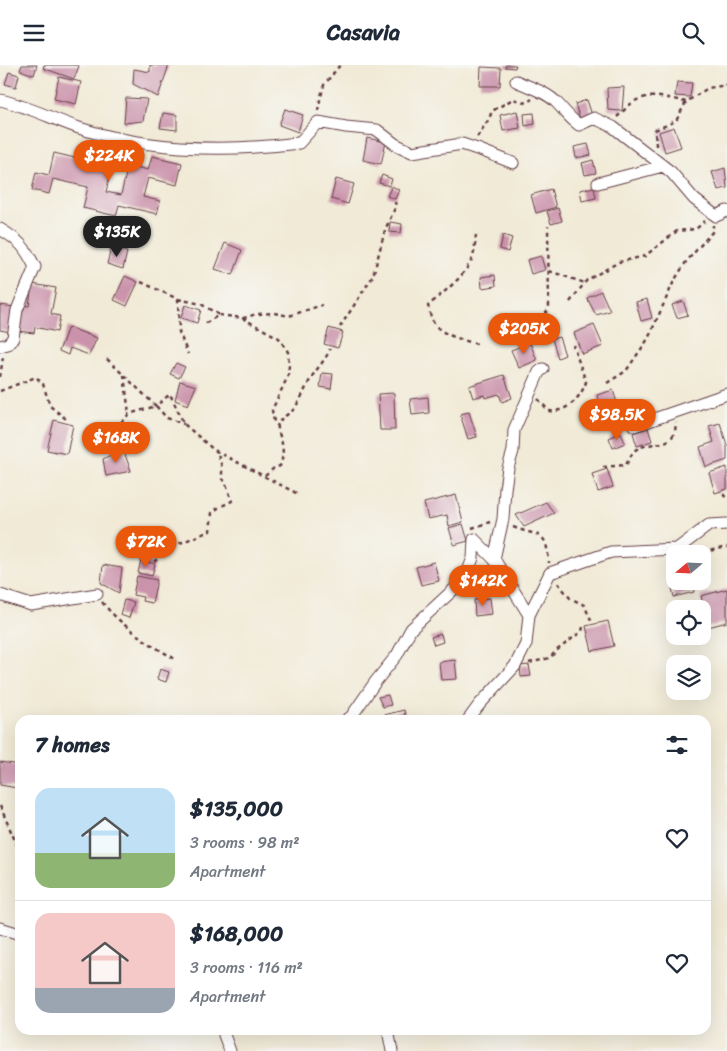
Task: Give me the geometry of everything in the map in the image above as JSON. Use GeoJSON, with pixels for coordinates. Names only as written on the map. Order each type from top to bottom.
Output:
{"type":"FeatureCollection","features":[{"type":"Feature","properties":{"kind":"street"},"geometry":{"type":"LineString","coordinates":[[516,81],[541,92],[557,102],[568,117],[579,125],[594,118],[614,127],[671,172],[694,199],[713,214],[716,216],[727,211]]}},
{"type":"Feature","properties":{"kind":"street"},"geometry":{"type":"LineString","coordinates":[[0,100],[18,104],[79,128],[126,140],[198,149],[258,148],[299,143],[318,122],[377,130],[395,144],[412,152],[462,145],[513,163]]}},
{"type":"Feature","properties":{"kind":"street"},"geometry":{"type":"LineString","coordinates":[[598,183],[663,166]]}},
{"type":"Feature","properties":{"kind":"street"},"geometry":{"type":"LineString","coordinates":[[0,229],[26,249],[35,267],[17,310],[12,338],[3,346]]}},
{"type":"Feature","properties":{"kind":"street"},"geometry":{"type":"LineString","coordinates":[[494,559],[502,523],[507,475],[513,451],[514,429],[543,369]]}},
{"type":"Feature","properties":{"kind":"street"},"geometry":{"type":"LineString","coordinates":[[634,426],[727,394]]}},
{"type":"Feature","properties":{"kind":"street"},"geometry":{"type":"LineString","coordinates":[[472,715],[515,666],[526,644],[529,615],[550,573],[611,552],[677,549],[709,525],[727,523]]}},
{"type":"Feature","properties":{"kind":"street"},"geometry":{"type":"LineString","coordinates":[[352,715],[397,655],[411,629],[465,579],[473,558],[474,539],[494,559],[529,615]]}},
{"type":"Feature","properties":{"kind":"street"},"geometry":{"type":"LineString","coordinates":[[0,595],[31,605],[96,594]]}},
{"type":"Feature","properties":{"kind":"street"},"geometry":{"type":"LineString","coordinates":[[0,928],[15,932]]}},
{"type":"Feature","properties":{"kind":"street"},"geometry":{"type":"LineString","coordinates":[[224,1035],[230,1051]]}},
{"type":"Feature","properties":{"kind":"street"},"geometry":{"type":"LineString","coordinates":[[389,1035],[392,1051]]}},
{"type":"Feature","properties":{"kind":"path"},"geometry":{"type":"LineString","coordinates":[[318,122],[319,104],[324,85],[340,65]]}},
{"type":"Feature","properties":{"kind":"path"},"geometry":{"type":"LineString","coordinates":[[653,158],[656,149],[655,131],[676,121],[686,102],[708,88],[727,85]]}},
{"type":"Feature","properties":{"kind":"path"},"geometry":{"type":"LineString","coordinates":[[472,147],[492,111],[513,99],[526,103],[541,92]]}},
{"type":"Feature","properties":{"kind":"path"},"geometry":{"type":"LineString","coordinates":[[606,123],[616,118],[635,100],[655,96],[670,97],[686,102]]}},
{"type":"Feature","properties":{"kind":"path"},"geometry":{"type":"LineString","coordinates":[[340,327],[373,276],[385,230],[396,205],[395,202]]}},
{"type":"Feature","properties":{"kind":"path"},"geometry":{"type":"LineString","coordinates":[[570,302],[587,280],[619,262],[645,256],[677,231],[696,229],[713,214]]}},
{"type":"Feature","properties":{"kind":"path"},"geometry":{"type":"LineString","coordinates":[[607,383],[626,371],[648,339],[674,281],[686,262],[712,231],[713,214]]}},
{"type":"Feature","properties":{"kind":"path"},"geometry":{"type":"LineString","coordinates":[[531,333],[549,308],[548,226]]}},
{"type":"Feature","properties":{"kind":"path"},"geometry":{"type":"LineString","coordinates":[[476,235],[472,257],[466,269],[450,288],[428,306],[432,320],[438,328],[458,338],[480,345]]}},
{"type":"Feature","properties":{"kind":"path"},"geometry":{"type":"LineString","coordinates":[[549,271],[585,283]]}},
{"type":"Feature","properties":{"kind":"path"},"geometry":{"type":"LineString","coordinates":[[141,282],[178,299],[201,304],[219,315],[242,318],[279,338],[288,352],[290,365],[288,376],[272,411],[274,423],[278,426],[283,452],[282,461],[280,467],[274,468],[265,476]]}},
{"type":"Feature","properties":{"kind":"path"},"geometry":{"type":"LineString","coordinates":[[178,299],[180,332],[188,354]]}},
{"type":"Feature","properties":{"kind":"path"},"geometry":{"type":"LineString","coordinates":[[242,318],[256,314],[274,313],[289,316],[322,305]]}},
{"type":"Feature","properties":{"kind":"path"},"geometry":{"type":"LineString","coordinates":[[203,325],[219,315]]}},
{"type":"Feature","properties":{"kind":"path"},"geometry":{"type":"LineString","coordinates":[[532,389],[549,411],[555,412],[572,404],[578,398],[586,382],[574,345]]}},
{"type":"Feature","properties":{"kind":"path"},"geometry":{"type":"LineString","coordinates":[[0,377],[3,346]]}},
{"type":"Feature","properties":{"kind":"path"},"geometry":{"type":"LineString","coordinates":[[278,426],[282,418],[292,412],[330,349]]}},
{"type":"Feature","properties":{"kind":"path"},"geometry":{"type":"LineString","coordinates":[[107,359],[167,418],[184,424],[217,451],[298,494]]}},
{"type":"Feature","properties":{"kind":"path"},"geometry":{"type":"LineString","coordinates":[[124,375],[129,414]]}},
{"type":"Feature","properties":{"kind":"path"},"geometry":{"type":"LineString","coordinates":[[0,391],[36,377],[43,384],[50,406],[66,419]]}},
{"type":"Feature","properties":{"kind":"path"},"geometry":{"type":"LineString","coordinates":[[110,435],[129,414],[156,406],[170,393],[184,424]]}},
{"type":"Feature","properties":{"kind":"path"},"geometry":{"type":"LineString","coordinates":[[603,467],[626,465],[634,452],[639,449],[666,443],[676,428],[676,413]]}},
{"type":"Feature","properties":{"kind":"path"},"geometry":{"type":"LineString","coordinates":[[154,562],[170,547],[210,531],[212,513],[232,501],[226,481],[222,479],[222,467],[217,451]]}},
{"type":"Feature","properties":{"kind":"path"},"geometry":{"type":"LineString","coordinates":[[723,494],[727,499]]}},
{"type":"Feature","properties":{"kind":"path"},"geometry":{"type":"LineString","coordinates":[[469,532],[472,527],[489,522],[502,523],[544,538],[548,546],[550,573],[570,598],[584,605],[592,622]]}},
{"type":"Feature","properties":{"kind":"path"},"geometry":{"type":"LineString","coordinates":[[711,550],[727,547]]}},
{"type":"Feature","properties":{"kind":"path"},"geometry":{"type":"LineString","coordinates":[[96,594],[112,614],[143,639],[175,659]]}},
{"type":"Feature","properties":{"kind":"path"},"geometry":{"type":"LineString","coordinates":[[515,666],[550,658],[582,631],[583,627]]}},
{"type":"Feature","properties":{"kind":"path"},"geometry":{"type":"LineString","coordinates":[[0,807],[15,841]]}},
{"type":"Feature","properties":{"kind":"building"},"geometry":{"type":"Polygon","coordinates":[[[22,65],[37,65],[34,75],[20,70],[22,65]]]}},
{"type":"Feature","properties":{"kind":"building"},"geometry":{"type":"Polygon","coordinates":[[[44,65],[79,66],[74,79],[43,68],[44,65]]]}},
{"type":"Feature","properties":{"kind":"building"},"geometry":{"type":"Polygon","coordinates":[[[150,65],[169,65],[158,97],[133,84],[134,69],[150,72],[150,65]]]}},
{"type":"Feature","properties":{"kind":"building"},"geometry":{"type":"Polygon","coordinates":[[[506,65],[516,65],[515,68],[505,67],[506,65]]]}},
{"type":"Feature","properties":{"kind":"building"},"geometry":{"type":"Polygon","coordinates":[[[481,67],[501,68],[500,86],[480,86],[481,67]]]}},
{"type":"Feature","properties":{"kind":"building"},"geometry":{"type":"Polygon","coordinates":[[[9,72],[19,75],[16,87],[5,84],[9,72]]]}},
{"type":"Feature","properties":{"kind":"building"},"geometry":{"type":"Polygon","coordinates":[[[59,77],[81,82],[76,104],[54,99],[59,77]]]}},
{"type":"Feature","properties":{"kind":"building"},"geometry":{"type":"Polygon","coordinates":[[[677,82],[692,83],[690,97],[675,96],[677,82]]]}},
{"type":"Feature","properties":{"kind":"building"},"geometry":{"type":"Polygon","coordinates":[[[624,87],[622,111],[608,110],[607,88],[624,87]]]}},
{"type":"Feature","properties":{"kind":"building"},"geometry":{"type":"Polygon","coordinates":[[[126,98],[147,99],[143,121],[124,123],[126,98]]]}},
{"type":"Feature","properties":{"kind":"building"},"geometry":{"type":"Polygon","coordinates":[[[587,100],[592,115],[580,119],[575,104],[587,100]]]}},
{"type":"Feature","properties":{"kind":"building"},"geometry":{"type":"Polygon","coordinates":[[[285,109],[303,115],[298,132],[279,125],[285,109]]]}},
{"type":"Feature","properties":{"kind":"building"},"geometry":{"type":"Polygon","coordinates":[[[517,111],[520,128],[503,131],[500,115],[517,111]]]}},
{"type":"Feature","properties":{"kind":"building"},"geometry":{"type":"Polygon","coordinates":[[[163,113],[177,115],[177,130],[160,128],[163,113]]]}},
{"type":"Feature","properties":{"kind":"building"},"geometry":{"type":"Polygon","coordinates":[[[534,113],[535,124],[525,126],[524,114],[534,113]]]}},
{"type":"Feature","properties":{"kind":"building"},"geometry":{"type":"Polygon","coordinates":[[[674,127],[681,147],[665,152],[659,132],[674,127]]]}},
{"type":"Feature","properties":{"kind":"building"},"geometry":{"type":"Polygon","coordinates":[[[367,138],[386,142],[381,164],[363,160],[367,138]]]}},
{"type":"Feature","properties":{"kind":"building"},"geometry":{"type":"Polygon","coordinates":[[[588,144],[591,155],[576,158],[574,147],[588,144]]]}},
{"type":"Feature","properties":{"kind":"building"},"geometry":{"type":"Polygon","coordinates":[[[78,149],[88,152],[86,160],[112,166],[106,192],[121,195],[128,165],[148,170],[152,156],[182,163],[177,185],[148,178],[143,197],[160,201],[157,214],[119,205],[116,216],[83,208],[88,187],[53,179],[49,194],[32,190],[36,172],[49,175],[54,153],[75,158],[78,149]]]}},
{"type":"Feature","properties":{"kind":"building"},"geometry":{"type":"Polygon","coordinates":[[[593,160],[596,173],[585,175],[582,163],[593,160]]]}},
{"type":"Feature","properties":{"kind":"building"},"geometry":{"type":"Polygon","coordinates":[[[725,168],[727,188],[718,190],[712,172],[725,168]]]}},
{"type":"Feature","properties":{"kind":"building"},"geometry":{"type":"Polygon","coordinates":[[[382,175],[392,179],[390,186],[379,183],[382,175]]]}},
{"type":"Feature","properties":{"kind":"building"},"geometry":{"type":"Polygon","coordinates":[[[336,179],[354,184],[348,204],[331,199],[336,179]]]}},
{"type":"Feature","properties":{"kind":"building"},"geometry":{"type":"Polygon","coordinates":[[[392,186],[399,190],[395,199],[387,196],[392,186]]]}},
{"type":"Feature","properties":{"kind":"building"},"geometry":{"type":"Polygon","coordinates":[[[594,187],[596,198],[582,201],[580,190],[594,187]]]}},
{"type":"Feature","properties":{"kind":"building"},"geometry":{"type":"Polygon","coordinates":[[[551,189],[556,207],[536,213],[531,195],[551,189]]]}},
{"type":"Feature","properties":{"kind":"building"},"geometry":{"type":"Polygon","coordinates":[[[558,208],[562,221],[551,224],[547,211],[558,208]]]}},
{"type":"Feature","properties":{"kind":"building"},"geometry":{"type":"Polygon","coordinates":[[[390,222],[402,224],[401,233],[389,232],[390,222]]]}},
{"type":"Feature","properties":{"kind":"building"},"geometry":{"type":"Polygon","coordinates":[[[503,235],[512,238],[508,252],[500,249],[503,235]]]}},
{"type":"Feature","properties":{"kind":"building"},"geometry":{"type":"Polygon","coordinates":[[[225,243],[242,250],[233,275],[215,269],[225,243]]]}},
{"type":"Feature","properties":{"kind":"building"},"geometry":{"type":"Polygon","coordinates":[[[111,248],[127,252],[123,269],[107,264],[111,248]]]}},
{"type":"Feature","properties":{"kind":"building"},"geometry":{"type":"Polygon","coordinates":[[[541,256],[545,270],[531,274],[527,260],[541,256]]]}},
{"type":"Feature","properties":{"kind":"building"},"geometry":{"type":"Polygon","coordinates":[[[495,275],[496,286],[482,288],[481,277],[495,275]]]}},
{"type":"Feature","properties":{"kind":"building"},"geometry":{"type":"Polygon","coordinates":[[[125,276],[138,282],[127,306],[114,300],[125,276]]]}},
{"type":"Feature","properties":{"kind":"building"},"geometry":{"type":"Polygon","coordinates":[[[32,284],[56,288],[51,314],[60,316],[57,332],[35,327],[34,333],[18,331],[23,305],[29,306],[32,284]]]}},
{"type":"Feature","properties":{"kind":"building"},"geometry":{"type":"Polygon","coordinates":[[[601,291],[610,311],[596,315],[587,298],[601,291]]]}},
{"type":"Feature","properties":{"kind":"building"},"geometry":{"type":"Polygon","coordinates":[[[647,299],[652,318],[641,321],[636,302],[647,299]]]}},
{"type":"Feature","properties":{"kind":"building"},"geometry":{"type":"Polygon","coordinates":[[[683,301],[688,315],[677,318],[672,305],[683,301]]]}},
{"type":"Feature","properties":{"kind":"building"},"geometry":{"type":"Polygon","coordinates":[[[0,305],[15,307],[11,332],[0,330],[0,305]]]}},
{"type":"Feature","properties":{"kind":"building"},"geometry":{"type":"Polygon","coordinates":[[[185,305],[201,310],[197,323],[181,318],[185,305]]]}},
{"type":"Feature","properties":{"kind":"building"},"geometry":{"type":"Polygon","coordinates":[[[594,325],[603,346],[582,354],[574,333],[594,325]]]}},
{"type":"Feature","properties":{"kind":"building"},"geometry":{"type":"Polygon","coordinates":[[[68,327],[97,338],[89,355],[70,348],[68,355],[59,351],[68,327]]]}},
{"type":"Feature","properties":{"kind":"building"},"geometry":{"type":"Polygon","coordinates":[[[329,328],[343,332],[338,348],[324,344],[329,328]]]}},
{"type":"Feature","properties":{"kind":"building"},"geometry":{"type":"Polygon","coordinates":[[[559,337],[565,355],[558,358],[552,339],[559,337]]]}},
{"type":"Feature","properties":{"kind":"building"},"geometry":{"type":"Polygon","coordinates":[[[530,343],[537,360],[519,368],[511,350],[530,343]]]}},
{"type":"Feature","properties":{"kind":"building"},"geometry":{"type":"Polygon","coordinates":[[[176,363],[185,367],[179,378],[170,374],[176,363]]]}},
{"type":"Feature","properties":{"kind":"building"},"geometry":{"type":"Polygon","coordinates":[[[322,373],[333,374],[331,389],[320,387],[322,373]]]}},
{"type":"Feature","properties":{"kind":"building"},"geometry":{"type":"Polygon","coordinates":[[[504,375],[512,398],[502,402],[499,394],[485,398],[484,395],[473,398],[469,386],[504,375]]]}},
{"type":"Feature","properties":{"kind":"building"},"geometry":{"type":"Polygon","coordinates":[[[180,381],[196,386],[188,405],[175,400],[180,381]]]}},
{"type":"Feature","properties":{"kind":"building"},"geometry":{"type":"Polygon","coordinates":[[[613,390],[618,406],[602,411],[597,395],[613,390]]]}},
{"type":"Feature","properties":{"kind":"building"},"geometry":{"type":"Polygon","coordinates":[[[394,393],[395,430],[380,430],[378,394],[394,393]]]}},
{"type":"Feature","properties":{"kind":"building"},"geometry":{"type":"Polygon","coordinates":[[[428,397],[429,413],[412,415],[410,399],[428,397]]]}},
{"type":"Feature","properties":{"kind":"building"},"geometry":{"type":"Polygon","coordinates":[[[469,412],[477,437],[468,439],[460,414],[469,412]]]}},
{"type":"Feature","properties":{"kind":"building"},"geometry":{"type":"Polygon","coordinates":[[[54,420],[73,425],[67,454],[47,450],[54,420]]]}},
{"type":"Feature","properties":{"kind":"building"},"geometry":{"type":"Polygon","coordinates":[[[720,423],[727,445],[727,460],[706,467],[700,447],[714,442],[709,426],[720,423]]]}},
{"type":"Feature","properties":{"kind":"building"},"geometry":{"type":"Polygon","coordinates":[[[648,428],[652,441],[637,446],[633,433],[648,428]]]}},
{"type":"Feature","properties":{"kind":"building"},"geometry":{"type":"Polygon","coordinates":[[[621,433],[625,443],[613,448],[609,438],[621,433]]]}},
{"type":"Feature","properties":{"kind":"building"},"geometry":{"type":"Polygon","coordinates":[[[123,449],[131,471],[106,476],[103,459],[123,449]]]}},
{"type":"Feature","properties":{"kind":"building"},"geometry":{"type":"Polygon","coordinates":[[[727,467],[727,489],[715,493],[709,473],[727,467]]]}},
{"type":"Feature","properties":{"kind":"building"},"geometry":{"type":"Polygon","coordinates":[[[607,469],[613,487],[598,492],[592,474],[607,469]]]}},
{"type":"Feature","properties":{"kind":"building"},"geometry":{"type":"Polygon","coordinates":[[[456,495],[463,522],[449,526],[447,515],[428,519],[424,503],[456,495]]]}},
{"type":"Feature","properties":{"kind":"building"},"geometry":{"type":"Polygon","coordinates":[[[546,502],[554,513],[524,527],[516,515],[546,502]]]}},
{"type":"Feature","properties":{"kind":"building"},"geometry":{"type":"Polygon","coordinates":[[[463,524],[468,541],[454,545],[449,528],[463,524]]]}},
{"type":"Feature","properties":{"kind":"building"},"geometry":{"type":"Polygon","coordinates":[[[141,560],[155,564],[152,576],[138,573],[141,560]]]}},
{"type":"Feature","properties":{"kind":"building"},"geometry":{"type":"Polygon","coordinates":[[[434,562],[439,581],[421,585],[416,567],[434,562]]]}},
{"type":"Feature","properties":{"kind":"building"},"geometry":{"type":"Polygon","coordinates":[[[103,565],[122,568],[119,593],[101,583],[103,565]]]}},
{"type":"Feature","properties":{"kind":"building"},"geometry":{"type":"Polygon","coordinates":[[[137,576],[157,580],[152,603],[142,601],[143,597],[133,595],[137,576]]]}},
{"type":"Feature","properties":{"kind":"building"},"geometry":{"type":"Polygon","coordinates":[[[727,589],[727,622],[711,626],[711,600],[702,600],[701,596],[727,589]]]}},
{"type":"Feature","properties":{"kind":"building"},"geometry":{"type":"Polygon","coordinates":[[[672,590],[693,590],[694,592],[674,597],[672,590]]]}},
{"type":"Feature","properties":{"kind":"building"},"geometry":{"type":"Polygon","coordinates":[[[490,598],[492,614],[475,616],[474,600],[490,598]]]}},
{"type":"Feature","properties":{"kind":"building"},"geometry":{"type":"Polygon","coordinates":[[[124,600],[134,602],[129,618],[120,615],[124,600]]]}},
{"type":"Feature","properties":{"kind":"building"},"geometry":{"type":"Polygon","coordinates":[[[608,621],[614,646],[592,651],[586,626],[608,621]]]}},
{"type":"Feature","properties":{"kind":"building"},"geometry":{"type":"Polygon","coordinates":[[[441,634],[443,642],[434,645],[431,637],[441,634]]]}},
{"type":"Feature","properties":{"kind":"building"},"geometry":{"type":"Polygon","coordinates":[[[455,660],[457,679],[441,680],[439,662],[455,660]]]}},
{"type":"Feature","properties":{"kind":"building"},"geometry":{"type":"Polygon","coordinates":[[[529,665],[531,676],[521,677],[520,666],[529,665]]]}},
{"type":"Feature","properties":{"kind":"building"},"geometry":{"type":"Polygon","coordinates":[[[160,669],[169,672],[166,682],[157,679],[160,669]]]}},
{"type":"Feature","properties":{"kind":"building"},"geometry":{"type":"Polygon","coordinates":[[[388,695],[391,705],[383,707],[378,697],[388,695]]]}},
{"type":"Feature","properties":{"kind":"building"},"geometry":{"type":"Polygon","coordinates":[[[404,710],[405,715],[384,715],[404,710]]]}},
{"type":"Feature","properties":{"kind":"building"},"geometry":{"type":"Polygon","coordinates":[[[0,762],[15,764],[15,788],[0,785],[0,762]]]}}]}
